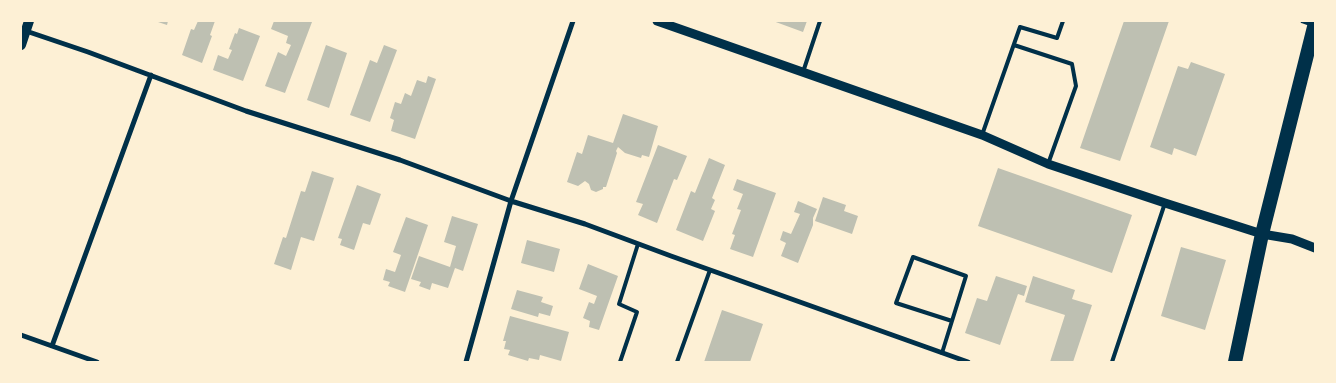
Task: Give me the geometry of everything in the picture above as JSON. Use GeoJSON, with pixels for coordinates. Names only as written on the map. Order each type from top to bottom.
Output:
{"type":"FeatureCollection","features":[{"type":"Feature","properties":{"kind":"highway"},"geometry":{"type":"LineString","coordinates":[[1234,362],[1262,234],[1314,24]]}},
{"type":"Feature","properties":{"kind":"main road"},"geometry":{"type":"LineString","coordinates":[[21,44],[27,26]]}},
{"type":"Feature","properties":{"kind":"street"},"geometry":{"type":"LineString","coordinates":[[466,362],[511,201],[573,21]]}},
{"type":"Feature","properties":{"kind":"street"},"geometry":{"type":"LineString","coordinates":[[657,21],[982,135],[1048,164],[1262,234],[1292,240],[1315,248]]}},
{"type":"Feature","properties":{"kind":"street"},"geometry":{"type":"LineString","coordinates":[[1303,21],[1314,24]]}},
{"type":"Feature","properties":{"kind":"street"},"geometry":{"type":"LineString","coordinates":[[27,26],[88,52],[246,110],[400,160],[511,201],[585,224],[968,362]]}},
{"type":"Feature","properties":{"kind":"street"},"geometry":{"type":"LineString","coordinates":[[52,346],[150,75]]}},
{"type":"Feature","properties":{"kind":"street"},"geometry":{"type":"LineString","coordinates":[[21,335],[97,362]]}},
{"type":"Feature","properties":{"kind":"lane"},"geometry":{"type":"LineString","coordinates":[[803,72],[820,21]]}},
{"type":"Feature","properties":{"kind":"lane"},"geometry":{"type":"LineString","coordinates":[[982,135],[1020,27],[1057,38],[1063,21]]}},
{"type":"Feature","properties":{"kind":"lane"},"geometry":{"type":"LineString","coordinates":[[1014,45],[1072,64],[1076,86],[1048,164]]}},
{"type":"Feature","properties":{"kind":"lane"},"geometry":{"type":"LineString","coordinates":[[1112,362],[1165,203]]}},
{"type":"Feature","properties":{"kind":"lane"},"geometry":{"type":"LineString","coordinates":[[620,362],[637,312],[619,304],[638,244]]}},
{"type":"Feature","properties":{"kind":"lane"},"geometry":{"type":"LineString","coordinates":[[942,352],[952,321],[966,276],[913,257],[896,303],[952,321]]}},
{"type":"Feature","properties":{"kind":"lane"},"geometry":{"type":"LineString","coordinates":[[677,362],[710,270]]}},
{"type":"Feature","properties":{"kind":"building"},"geometry":{"type":"Polygon","coordinates":[[[155,21],[168,21],[167,25],[155,21]]]}},
{"type":"Feature","properties":{"kind":"building"},"geometry":{"type":"Polygon","coordinates":[[[198,21],[215,21],[210,35],[212,36],[202,63],[182,55],[191,29],[194,30],[198,21]]]}},
{"type":"Feature","properties":{"kind":"building"},"geometry":{"type":"Polygon","coordinates":[[[274,21],[312,22],[285,93],[265,86],[278,52],[286,56],[291,45],[286,43],[288,36],[271,29],[274,21]]]}},
{"type":"Feature","properties":{"kind":"building"},"geometry":{"type":"Polygon","coordinates":[[[773,21],[807,21],[803,32],[773,21]]]}},
{"type":"Feature","properties":{"kind":"building"},"geometry":{"type":"Polygon","coordinates":[[[1124,21],[1169,21],[1120,161],[1080,148],[1124,21]]]}},
{"type":"Feature","properties":{"kind":"building"},"geometry":{"type":"Polygon","coordinates":[[[239,28],[260,36],[243,81],[213,70],[218,55],[228,59],[232,50],[229,49],[239,28]]]}},
{"type":"Feature","properties":{"kind":"building"},"geometry":{"type":"Polygon","coordinates":[[[326,45],[347,53],[329,108],[307,100],[326,45]]]}},
{"type":"Feature","properties":{"kind":"building"},"geometry":{"type":"Polygon","coordinates":[[[384,45],[397,50],[370,122],[350,115],[370,60],[377,63],[384,45]]]}},
{"type":"Feature","properties":{"kind":"building"},"geometry":{"type":"Polygon","coordinates":[[[1191,62],[1225,74],[1196,156],[1174,148],[1172,155],[1150,147],[1178,66],[1188,69],[1191,62]]]}},
{"type":"Feature","properties":{"kind":"building"},"geometry":{"type":"Polygon","coordinates":[[[428,76],[436,79],[415,139],[391,131],[394,120],[390,118],[395,102],[401,104],[405,93],[411,96],[417,80],[426,83],[428,76]]]}},
{"type":"Feature","properties":{"kind":"building"},"geometry":{"type":"Polygon","coordinates":[[[623,114],[658,126],[649,157],[642,155],[641,158],[625,153],[618,147],[606,187],[596,192],[591,190],[589,184],[585,181],[578,186],[567,182],[577,152],[582,154],[588,135],[613,143],[623,114]]]}},
{"type":"Feature","properties":{"kind":"building"},"geometry":{"type":"Polygon","coordinates":[[[658,145],[687,156],[677,180],[674,179],[657,223],[638,215],[643,204],[636,202],[658,145]]]}},
{"type":"Feature","properties":{"kind":"building"},"geometry":{"type":"Polygon","coordinates":[[[709,158],[725,165],[712,198],[715,200],[711,209],[715,211],[703,241],[676,230],[691,191],[695,193],[709,158]]]}},
{"type":"Feature","properties":{"kind":"building"},"geometry":{"type":"Polygon","coordinates":[[[998,168],[1132,215],[1112,273],[978,226],[998,168]]]}},
{"type":"Feature","properties":{"kind":"building"},"geometry":{"type":"Polygon","coordinates":[[[312,171],[334,178],[314,241],[301,237],[291,270],[274,264],[283,237],[286,238],[301,191],[305,192],[312,171]]]}},
{"type":"Feature","properties":{"kind":"building"},"geometry":{"type":"Polygon","coordinates":[[[737,179],[776,193],[753,257],[730,249],[735,235],[732,234],[741,210],[737,209],[743,194],[733,190],[737,179]]]}},
{"type":"Feature","properties":{"kind":"building"},"geometry":{"type":"Polygon","coordinates":[[[357,185],[381,194],[370,225],[363,223],[354,250],[340,245],[342,239],[338,238],[357,185]]]}},
{"type":"Feature","properties":{"kind":"building"},"geometry":{"type":"Polygon","coordinates":[[[823,197],[846,205],[844,211],[858,216],[852,234],[815,221],[823,197]]]}},
{"type":"Feature","properties":{"kind":"building"},"geometry":{"type":"Polygon","coordinates":[[[798,201],[817,209],[813,218],[813,225],[798,263],[781,256],[786,243],[780,240],[783,231],[791,234],[800,214],[794,212],[798,201]]]}},
{"type":"Feature","properties":{"kind":"building"},"geometry":{"type":"Polygon","coordinates":[[[452,216],[478,224],[463,271],[455,268],[448,288],[432,283],[430,290],[419,286],[421,282],[411,279],[419,256],[450,267],[456,246],[444,242],[452,216]]]}},
{"type":"Feature","properties":{"kind":"building"},"geometry":{"type":"Polygon","coordinates":[[[406,217],[428,225],[405,292],[388,286],[390,282],[383,280],[386,269],[395,272],[401,255],[393,252],[406,217]]]}},
{"type":"Feature","properties":{"kind":"building"},"geometry":{"type":"Polygon","coordinates":[[[527,240],[560,249],[554,272],[521,263],[527,240]]]}},
{"type":"Feature","properties":{"kind":"building"},"geometry":{"type":"Polygon","coordinates":[[[1181,247],[1226,260],[1205,330],[1161,316],[1181,247]]]}},
{"type":"Feature","properties":{"kind":"building"},"geometry":{"type":"Polygon","coordinates":[[[588,264],[618,276],[599,330],[589,327],[590,321],[583,318],[589,302],[594,304],[597,296],[579,289],[588,264]]]}},
{"type":"Feature","properties":{"kind":"building"},"geometry":{"type":"Polygon","coordinates":[[[996,276],[1027,286],[1024,296],[1018,294],[1000,345],[965,333],[977,298],[987,301],[996,276]]]}},
{"type":"Feature","properties":{"kind":"building"},"geometry":{"type":"Polygon","coordinates":[[[1033,276],[1075,290],[1072,299],[1092,305],[1073,362],[1050,362],[1065,315],[1025,302],[1033,276]]]}},
{"type":"Feature","properties":{"kind":"building"},"geometry":{"type":"Polygon","coordinates":[[[517,290],[543,297],[541,302],[553,306],[550,316],[539,313],[538,317],[511,309],[517,290]]]}},
{"type":"Feature","properties":{"kind":"building"},"geometry":{"type":"Polygon","coordinates":[[[722,310],[763,324],[750,362],[704,362],[722,310]]]}},
{"type":"Feature","properties":{"kind":"building"},"geometry":{"type":"Polygon","coordinates":[[[510,316],[569,332],[561,361],[540,355],[539,360],[529,358],[528,361],[508,355],[510,350],[504,349],[506,341],[503,341],[510,316]]]}}]}
